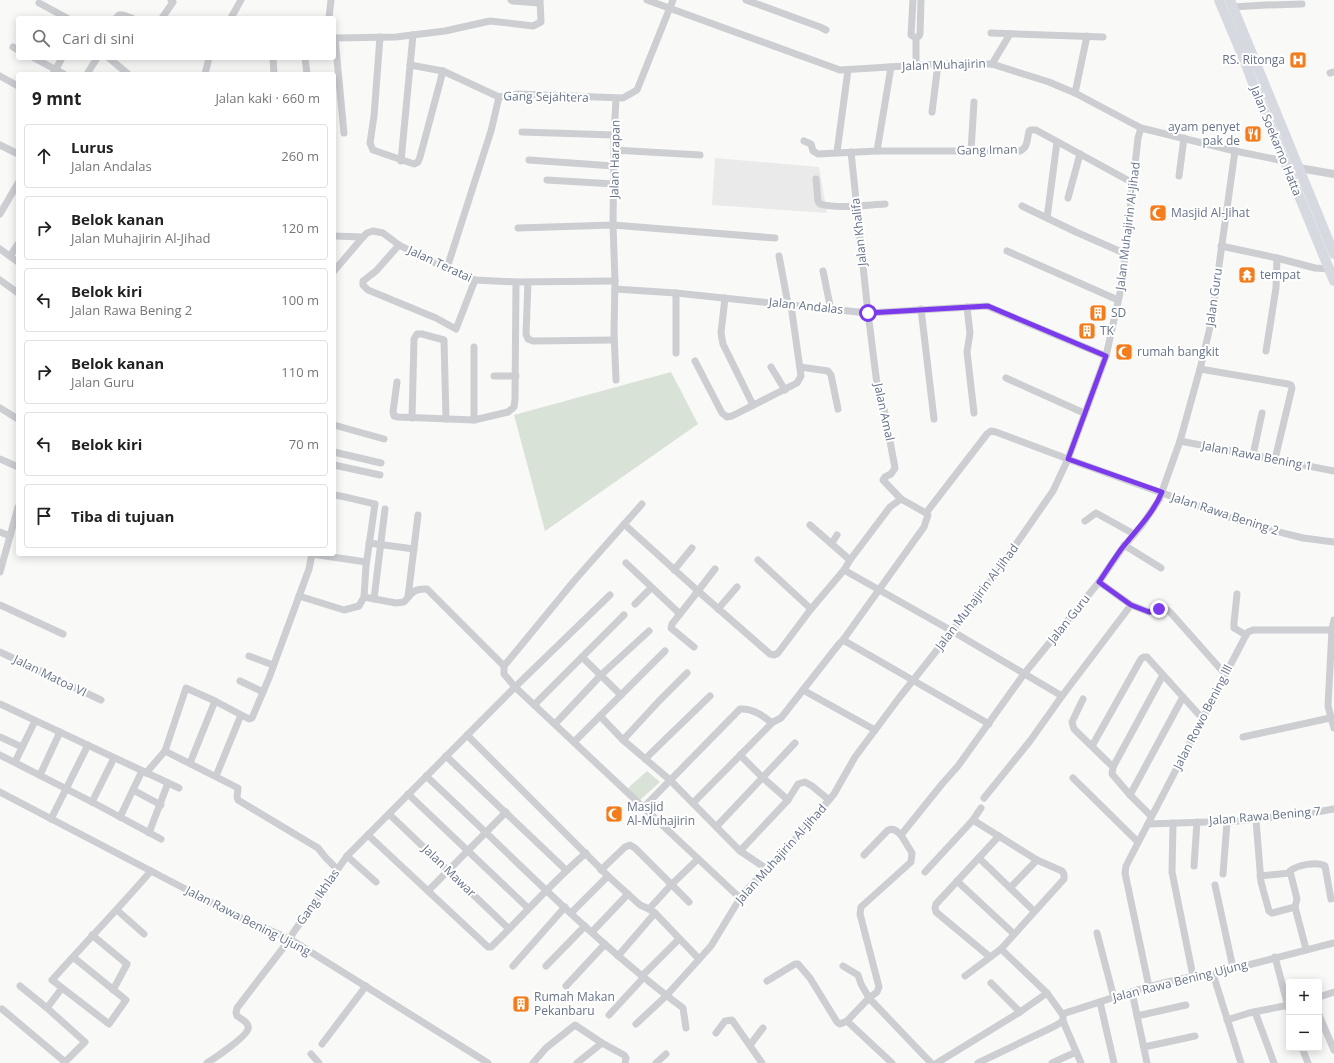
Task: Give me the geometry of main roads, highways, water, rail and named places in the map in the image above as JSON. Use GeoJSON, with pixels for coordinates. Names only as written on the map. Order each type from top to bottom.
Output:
{"type":"FeatureCollection","features":[{"type":"Feature","properties":{"kind":"main road","name":"Jalan Soekarno Hatta"},"geometry":{"type":"LineString","coordinates":[[1219,0],[1246,62],[1284,161],[1334,281]]}},
{"type":"Feature","properties":{"kind":"main road","name":"Jalan Soekarno Hatta"},"geometry":{"type":"LineString","coordinates":[[1233,8],[1334,254]]}},
{"type":"Feature","properties":{"kind":"main road"},"geometry":{"type":"LineString","coordinates":[[1227,21],[1233,8]]}},
{"type":"Feature","properties":{"kind":"place","name":"RS. Ritonga"},"geometry":{"type":"Point","coordinates":[1298,60]}},
{"type":"Feature","properties":{"kind":"place","name":"ayam penyet pak de"},"geometry":{"type":"Point","coordinates":[1253,134]}},
{"type":"Feature","properties":{"kind":"place","name":"Masjid Al-Jihat"},"geometry":{"type":"Point","coordinates":[1158,213]}},
{"type":"Feature","properties":{"kind":"place","name":"tempat"},"geometry":{"type":"Point","coordinates":[1247,275]}},
{"type":"Feature","properties":{"kind":"place","name":"SD"},"geometry":{"type":"Point","coordinates":[1098,313]}},
{"type":"Feature","properties":{"kind":"place","name":"TK"},"geometry":{"type":"Point","coordinates":[1087,331]}},
{"type":"Feature","properties":{"kind":"place","name":"rumah bangkit"},"geometry":{"type":"Point","coordinates":[1124,352]}},
{"type":"Feature","properties":{"kind":"place","name":"Masjid Al-Muhajirin"},"geometry":{"type":"Point","coordinates":[614,814]}},
{"type":"Feature","properties":{"kind":"place","name":"Rumah Makan Pekanbaru"},"geometry":{"type":"Point","coordinates":[521,1004]}}]}
